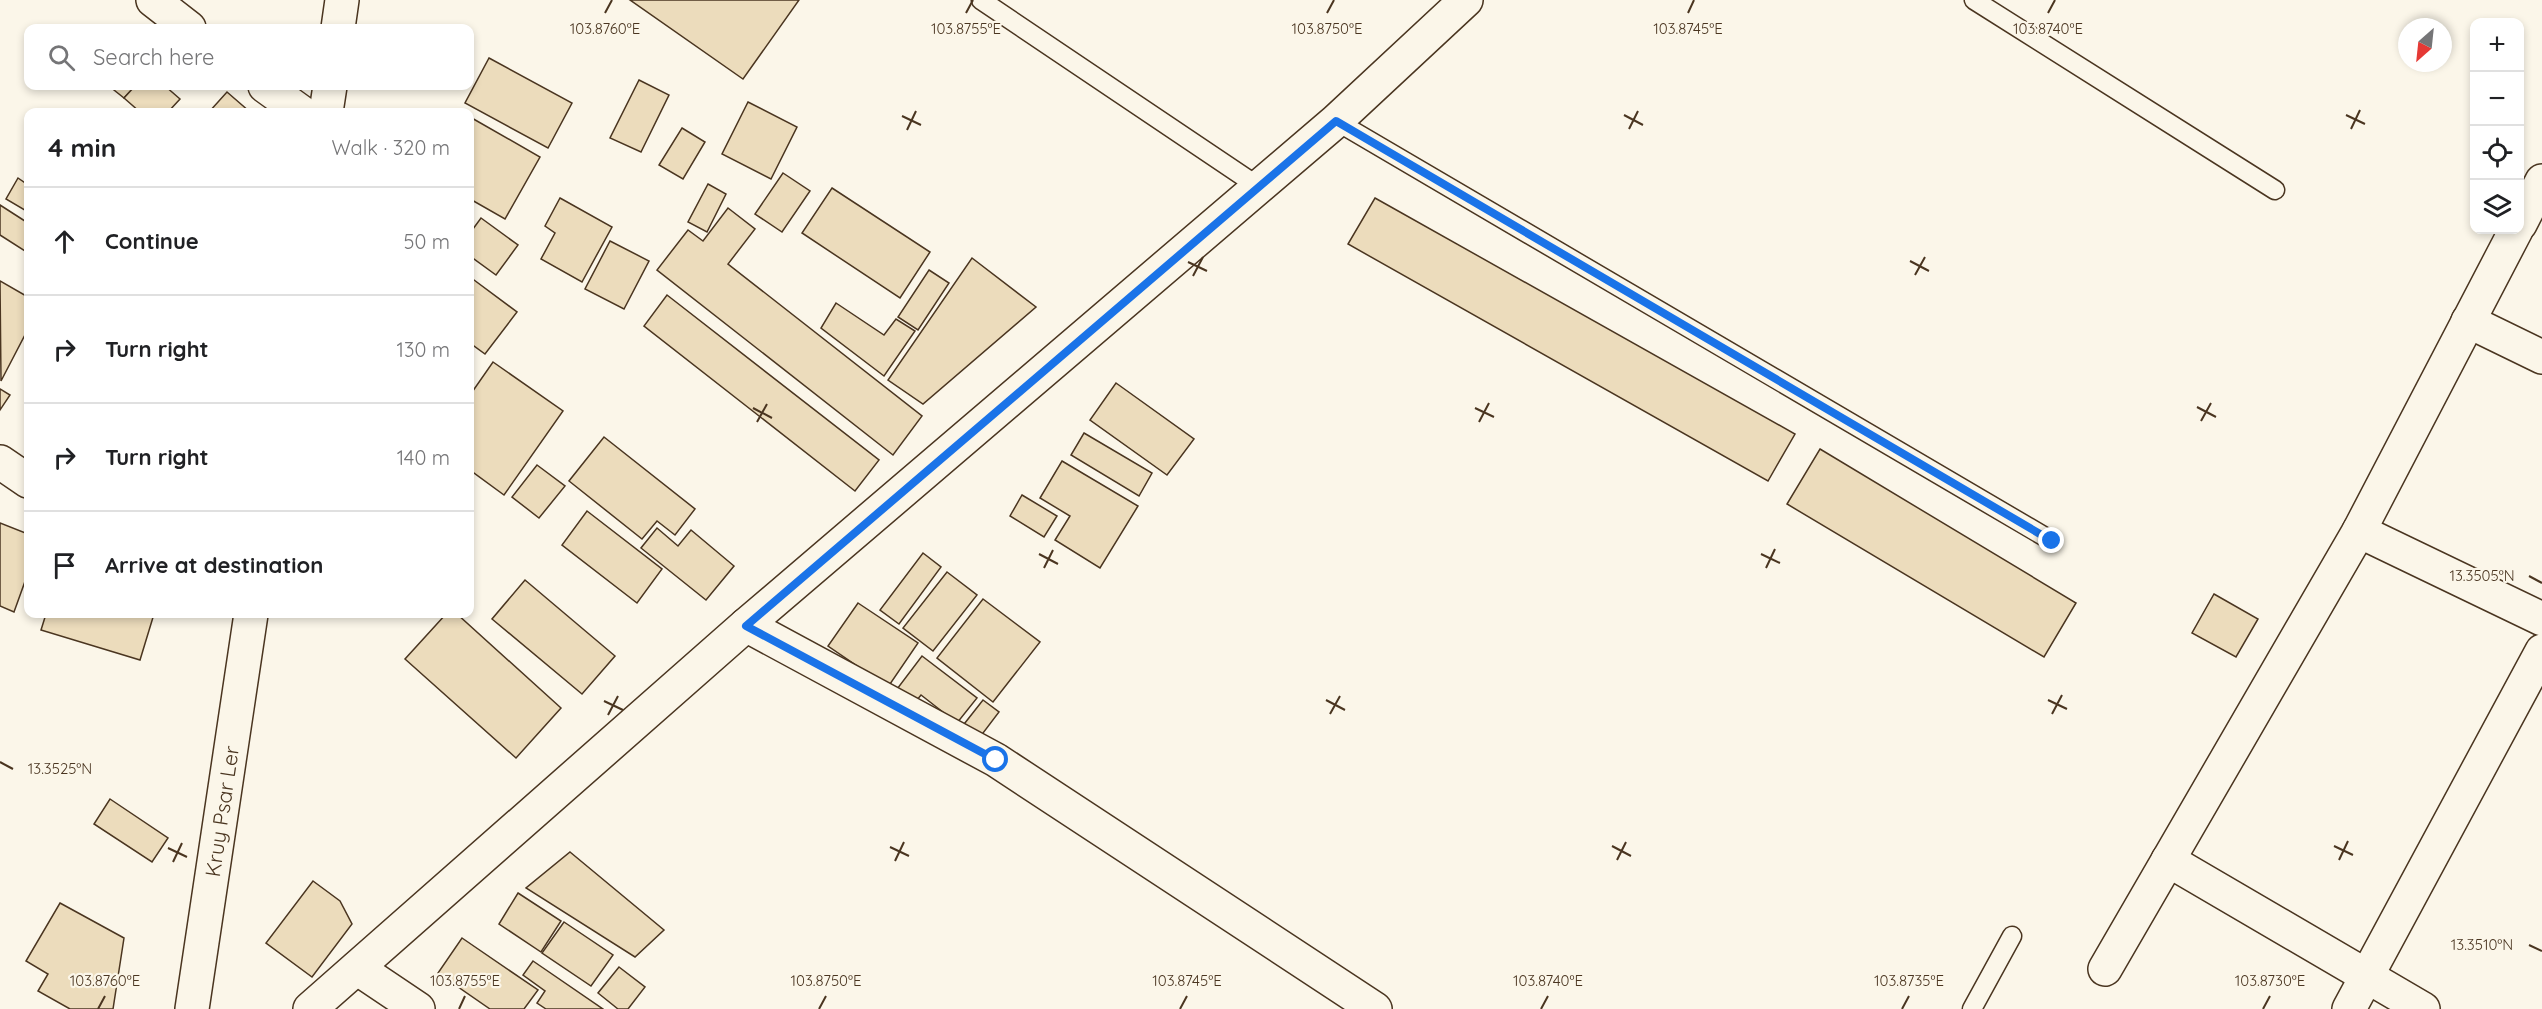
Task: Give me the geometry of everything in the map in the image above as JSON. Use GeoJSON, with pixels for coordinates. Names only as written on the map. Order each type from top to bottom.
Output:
{"type":"FeatureCollection","features":[{"type":"Feature","properties":{"kind":"street"},"geometry":{"type":"LineString","coordinates":[[153,0],[184,24]]}},
{"type":"Feature","properties":{"kind":"street"},"geometry":{"type":"LineString","coordinates":[[339,24],[342,0]]}},
{"type":"Feature","properties":{"kind":"street"},"geometry":{"type":"LineString","coordinates":[[310,1009],[746,626],[1336,121],[1466,0]]}},
{"type":"Feature","properties":{"kind":"street"},"geometry":{"type":"LineString","coordinates":[[271,90],[295,108]]}},
{"type":"Feature","properties":{"kind":"street"},"geometry":{"type":"LineString","coordinates":[[327,108],[329,90]]}},
{"type":"Feature","properties":{"kind":"street"},"geometry":{"type":"LineString","coordinates":[[2524,216],[2542,182]]}},
{"type":"Feature","properties":{"kind":"street"},"geometry":{"type":"LineString","coordinates":[[2106,969],[2359,531],[2514,234]]}},
{"type":"Feature","properties":{"kind":"street"},"geometry":{"type":"LineString","coordinates":[[2468,321],[2542,357]]}},
{"type":"Feature","properties":{"kind":"street"},"geometry":{"type":"LineString","coordinates":[[0,462],[24,478]]}},
{"type":"Feature","properties":{"kind":"street"},"geometry":{"type":"LineString","coordinates":[[2359,531],[2542,620]]}},
{"type":"Feature","properties":{"kind":"street","name":"Kruy Psar Ler"},"geometry":{"type":"LineString","coordinates":[[192,1009],[245,618]]}},
{"type":"Feature","properties":{"kind":"street"},"geometry":{"type":"LineString","coordinates":[[746,626],[996,760],[1375,1009]]}},
{"type":"Feature","properties":{"kind":"street"},"geometry":{"type":"LineString","coordinates":[[2349,1009],[2542,651]]}},
{"type":"Feature","properties":{"kind":"street"},"geometry":{"type":"LineString","coordinates":[[2168,860],[2423,1009]]}},
{"type":"Feature","properties":{"kind":"street"},"geometry":{"type":"LineString","coordinates":[[357,968],[418,1009]]}},
{"type":"Feature","properties":{"kind":"lane"},"geometry":{"type":"LineString","coordinates":[[981,0],[1259,187]]}},
{"type":"Feature","properties":{"kind":"lane"},"geometry":{"type":"LineString","coordinates":[[1974,0],[2275,190]]}},
{"type":"Feature","properties":{"kind":"lane"},"geometry":{"type":"LineString","coordinates":[[1336,121],[2052,541]]}},
{"type":"Feature","properties":{"kind":"lane"},"geometry":{"type":"LineString","coordinates":[[1972,1009],[2012,936]]}},
{"type":"Feature","properties":{"kind":"building"},"geometry":{"type":"Polygon","coordinates":[[[630,0],[799,0],[743,79],[630,0]]]}},
{"type":"Feature","properties":{"kind":"building"},"geometry":{"type":"Polygon","coordinates":[[[489,58],[572,103],[548,148],[465,103],[474,90],[489,58]]]}},
{"type":"Feature","properties":{"kind":"building"},"geometry":{"type":"Polygon","coordinates":[[[639,80],[669,95],[641,152],[610,138],[639,80]]]}},
{"type":"Feature","properties":{"kind":"building"},"geometry":{"type":"Polygon","coordinates":[[[114,90],[131,90],[124,98],[114,90]]]}},
{"type":"Feature","properties":{"kind":"building"},"geometry":{"type":"Polygon","coordinates":[[[131,90],[170,90],[180,99],[172,108],[135,108],[124,98],[131,90]]]}},
{"type":"Feature","properties":{"kind":"building"},"geometry":{"type":"Polygon","coordinates":[[[227,92],[245,108],[213,108],[227,92]]]}},
{"type":"Feature","properties":{"kind":"building"},"geometry":{"type":"Polygon","coordinates":[[[748,102],[797,127],[771,179],[722,154],[748,102]]]}},
{"type":"Feature","properties":{"kind":"building"},"geometry":{"type":"Polygon","coordinates":[[[474,119],[540,157],[505,219],[474,201],[474,119]]]}},
{"type":"Feature","properties":{"kind":"building"},"geometry":{"type":"Polygon","coordinates":[[[682,128],[705,142],[683,179],[659,165],[682,128]]]}},
{"type":"Feature","properties":{"kind":"building"},"geometry":{"type":"Polygon","coordinates":[[[783,173],[810,191],[782,232],[755,214],[783,173]]]}},
{"type":"Feature","properties":{"kind":"building"},"geometry":{"type":"Polygon","coordinates":[[[18,178],[24,182],[24,210],[6,199],[18,178]]]}},
{"type":"Feature","properties":{"kind":"building"},"geometry":{"type":"Polygon","coordinates":[[[708,184],[726,194],[707,232],[688,222],[708,184]]]}},
{"type":"Feature","properties":{"kind":"building"},"geometry":{"type":"Polygon","coordinates":[[[832,188],[930,252],[900,298],[802,233],[832,188]]]}},
{"type":"Feature","properties":{"kind":"building"},"geometry":{"type":"Polygon","coordinates":[[[560,198],[612,227],[582,282],[541,259],[555,233],[545,226],[560,198]]]}},
{"type":"Feature","properties":{"kind":"building"},"geometry":{"type":"Polygon","coordinates":[[[1375,198],[1795,434],[1768,481],[1348,244],[1375,198]]]}},
{"type":"Feature","properties":{"kind":"building"},"geometry":{"type":"Polygon","coordinates":[[[0,205],[24,220],[24,250],[0,235],[0,205]]]}},
{"type":"Feature","properties":{"kind":"building"},"geometry":{"type":"Polygon","coordinates":[[[728,208],[755,229],[728,264],[922,416],[893,455],[657,270],[688,230],[703,241],[728,208]]]}},
{"type":"Feature","properties":{"kind":"building"},"geometry":{"type":"Polygon","coordinates":[[[481,218],[518,245],[496,275],[474,259],[474,228],[481,218]]]}},
{"type":"Feature","properties":{"kind":"building"},"geometry":{"type":"Polygon","coordinates":[[[610,241],[649,261],[624,309],[585,289],[610,241]]]}},
{"type":"Feature","properties":{"kind":"building"},"geometry":{"type":"Polygon","coordinates":[[[972,258],[1036,307],[923,404],[888,380],[972,258]]]}},
{"type":"Feature","properties":{"kind":"building"},"geometry":{"type":"Polygon","coordinates":[[[929,270],[949,283],[918,330],[898,317],[929,270]]]}},
{"type":"Feature","properties":{"kind":"building"},"geometry":{"type":"Polygon","coordinates":[[[474,280],[517,312],[485,354],[474,346],[474,280]]]}},
{"type":"Feature","properties":{"kind":"building"},"geometry":{"type":"Polygon","coordinates":[[[0,281],[24,295],[24,337],[1,381],[0,281]]]}},
{"type":"Feature","properties":{"kind":"building"},"geometry":{"type":"Polygon","coordinates":[[[667,295],[879,460],[855,491],[644,326],[667,295]]]}},
{"type":"Feature","properties":{"kind":"building"},"geometry":{"type":"Polygon","coordinates":[[[836,303],[884,335],[896,319],[915,331],[884,376],[821,328],[836,303]]]}},
{"type":"Feature","properties":{"kind":"building"},"geometry":{"type":"Polygon","coordinates":[[[493,362],[563,411],[504,495],[474,473],[474,389],[493,362]]]}},
{"type":"Feature","properties":{"kind":"building"},"geometry":{"type":"Polygon","coordinates":[[[1116,383],[1194,439],[1167,475],[1090,420],[1116,383]]]}},
{"type":"Feature","properties":{"kind":"building"},"geometry":{"type":"Polygon","coordinates":[[[0,389],[10,395],[0,410],[0,389]]]}},
{"type":"Feature","properties":{"kind":"building"},"geometry":{"type":"Polygon","coordinates":[[[1084,433],[1152,473],[1139,496],[1071,455],[1084,433]]]}},
{"type":"Feature","properties":{"kind":"building"},"geometry":{"type":"Polygon","coordinates":[[[604,437],[695,509],[675,535],[657,521],[642,539],[569,481],[604,437]]]}},
{"type":"Feature","properties":{"kind":"building"},"geometry":{"type":"Polygon","coordinates":[[[1820,449],[2076,603],[2044,657],[1787,504],[1820,449]]]}},
{"type":"Feature","properties":{"kind":"building"},"geometry":{"type":"Polygon","coordinates":[[[1062,461],[1138,506],[1100,568],[1055,540],[1070,516],[1040,498],[1062,461]]]}},
{"type":"Feature","properties":{"kind":"building"},"geometry":{"type":"Polygon","coordinates":[[[537,465],[565,486],[539,518],[512,497],[537,465]]]}},
{"type":"Feature","properties":{"kind":"building"},"geometry":{"type":"Polygon","coordinates":[[[1022,495],[1057,516],[1044,537],[1010,516],[1022,495]]]}},
{"type":"Feature","properties":{"kind":"building"},"geometry":{"type":"Polygon","coordinates":[[[587,511],[662,569],[637,603],[562,545],[587,511]]]}},
{"type":"Feature","properties":{"kind":"building"},"geometry":{"type":"Polygon","coordinates":[[[0,523],[24,532],[24,584],[14,612],[0,606],[0,523]]]}},
{"type":"Feature","properties":{"kind":"building"},"geometry":{"type":"Polygon","coordinates":[[[657,528],[678,546],[691,530],[734,566],[706,600],[641,548],[657,528]]]}},
{"type":"Feature","properties":{"kind":"building"},"geometry":{"type":"Polygon","coordinates":[[[923,553],[941,567],[899,624],[880,610],[923,553]]]}},
{"type":"Feature","properties":{"kind":"building"},"geometry":{"type":"Polygon","coordinates":[[[947,572],[977,595],[933,651],[903,628],[947,572]]]}},
{"type":"Feature","properties":{"kind":"building"},"geometry":{"type":"Polygon","coordinates":[[[525,580],[615,656],[582,694],[492,619],[525,580]]]}},
{"type":"Feature","properties":{"kind":"building"},"geometry":{"type":"Polygon","coordinates":[[[2214,594],[2258,619],[2236,657],[2192,633],[2214,594]]]}},
{"type":"Feature","properties":{"kind":"building"},"geometry":{"type":"Polygon","coordinates":[[[983,599],[1040,642],[993,702],[937,658],[983,599]]]}},
{"type":"Feature","properties":{"kind":"building"},"geometry":{"type":"Polygon","coordinates":[[[858,603],[918,643],[888,687],[828,646],[858,603]]]}},
{"type":"Feature","properties":{"kind":"building"},"geometry":{"type":"Polygon","coordinates":[[[45,618],[153,618],[140,660],[41,630],[45,618]]]}},
{"type":"Feature","properties":{"kind":"building"},"geometry":{"type":"Polygon","coordinates":[[[442,618],[461,618],[561,708],[516,758],[405,659],[442,618]]]}},
{"type":"Feature","properties":{"kind":"building"},"geometry":{"type":"Polygon","coordinates":[[[922,656],[977,698],[957,723],[921,695],[912,706],[894,693],[922,656]]]}},
{"type":"Feature","properties":{"kind":"building"},"geometry":{"type":"Polygon","coordinates":[[[983,700],[999,712],[977,741],[961,728],[983,700]]]}},
{"type":"Feature","properties":{"kind":"building"},"geometry":{"type":"Polygon","coordinates":[[[110,799],[168,838],[152,862],[94,824],[110,799]]]}},
{"type":"Feature","properties":{"kind":"building"},"geometry":{"type":"Polygon","coordinates":[[[570,852],[664,930],[635,957],[526,888],[570,852]]]}},
{"type":"Feature","properties":{"kind":"building"},"geometry":{"type":"Polygon","coordinates":[[[313,881],[340,901],[352,924],[312,977],[266,943],[313,881]]]}},
{"type":"Feature","properties":{"kind":"building"},"geometry":{"type":"Polygon","coordinates":[[[518,893],[561,921],[541,952],[499,924],[518,893]]]}},
{"type":"Feature","properties":{"kind":"building"},"geometry":{"type":"Polygon","coordinates":[[[60,903],[124,938],[113,1009],[70,1009],[38,991],[48,974],[26,961],[60,903]]]}},
{"type":"Feature","properties":{"kind":"building"},"geometry":{"type":"Polygon","coordinates":[[[564,922],[613,955],[591,986],[542,953],[564,922]]]}},
{"type":"Feature","properties":{"kind":"building"},"geometry":{"type":"Polygon","coordinates":[[[462,938],[538,990],[524,1009],[490,1009],[438,973],[462,938]]]}},
{"type":"Feature","properties":{"kind":"building"},"geometry":{"type":"Polygon","coordinates":[[[533,961],[603,1009],[546,1009],[537,1003],[545,991],[523,975],[533,961]]]}},
{"type":"Feature","properties":{"kind":"building"},"geometry":{"type":"Polygon","coordinates":[[[619,967],[645,987],[628,1009],[618,1009],[598,993],[619,967]]]}},
{"type":"Feature","properties":{"kind":"route"},"geometry":{"type":"LineString","coordinates":[[996,760],[746,626],[1336,121],[2052,541]]}}]}
